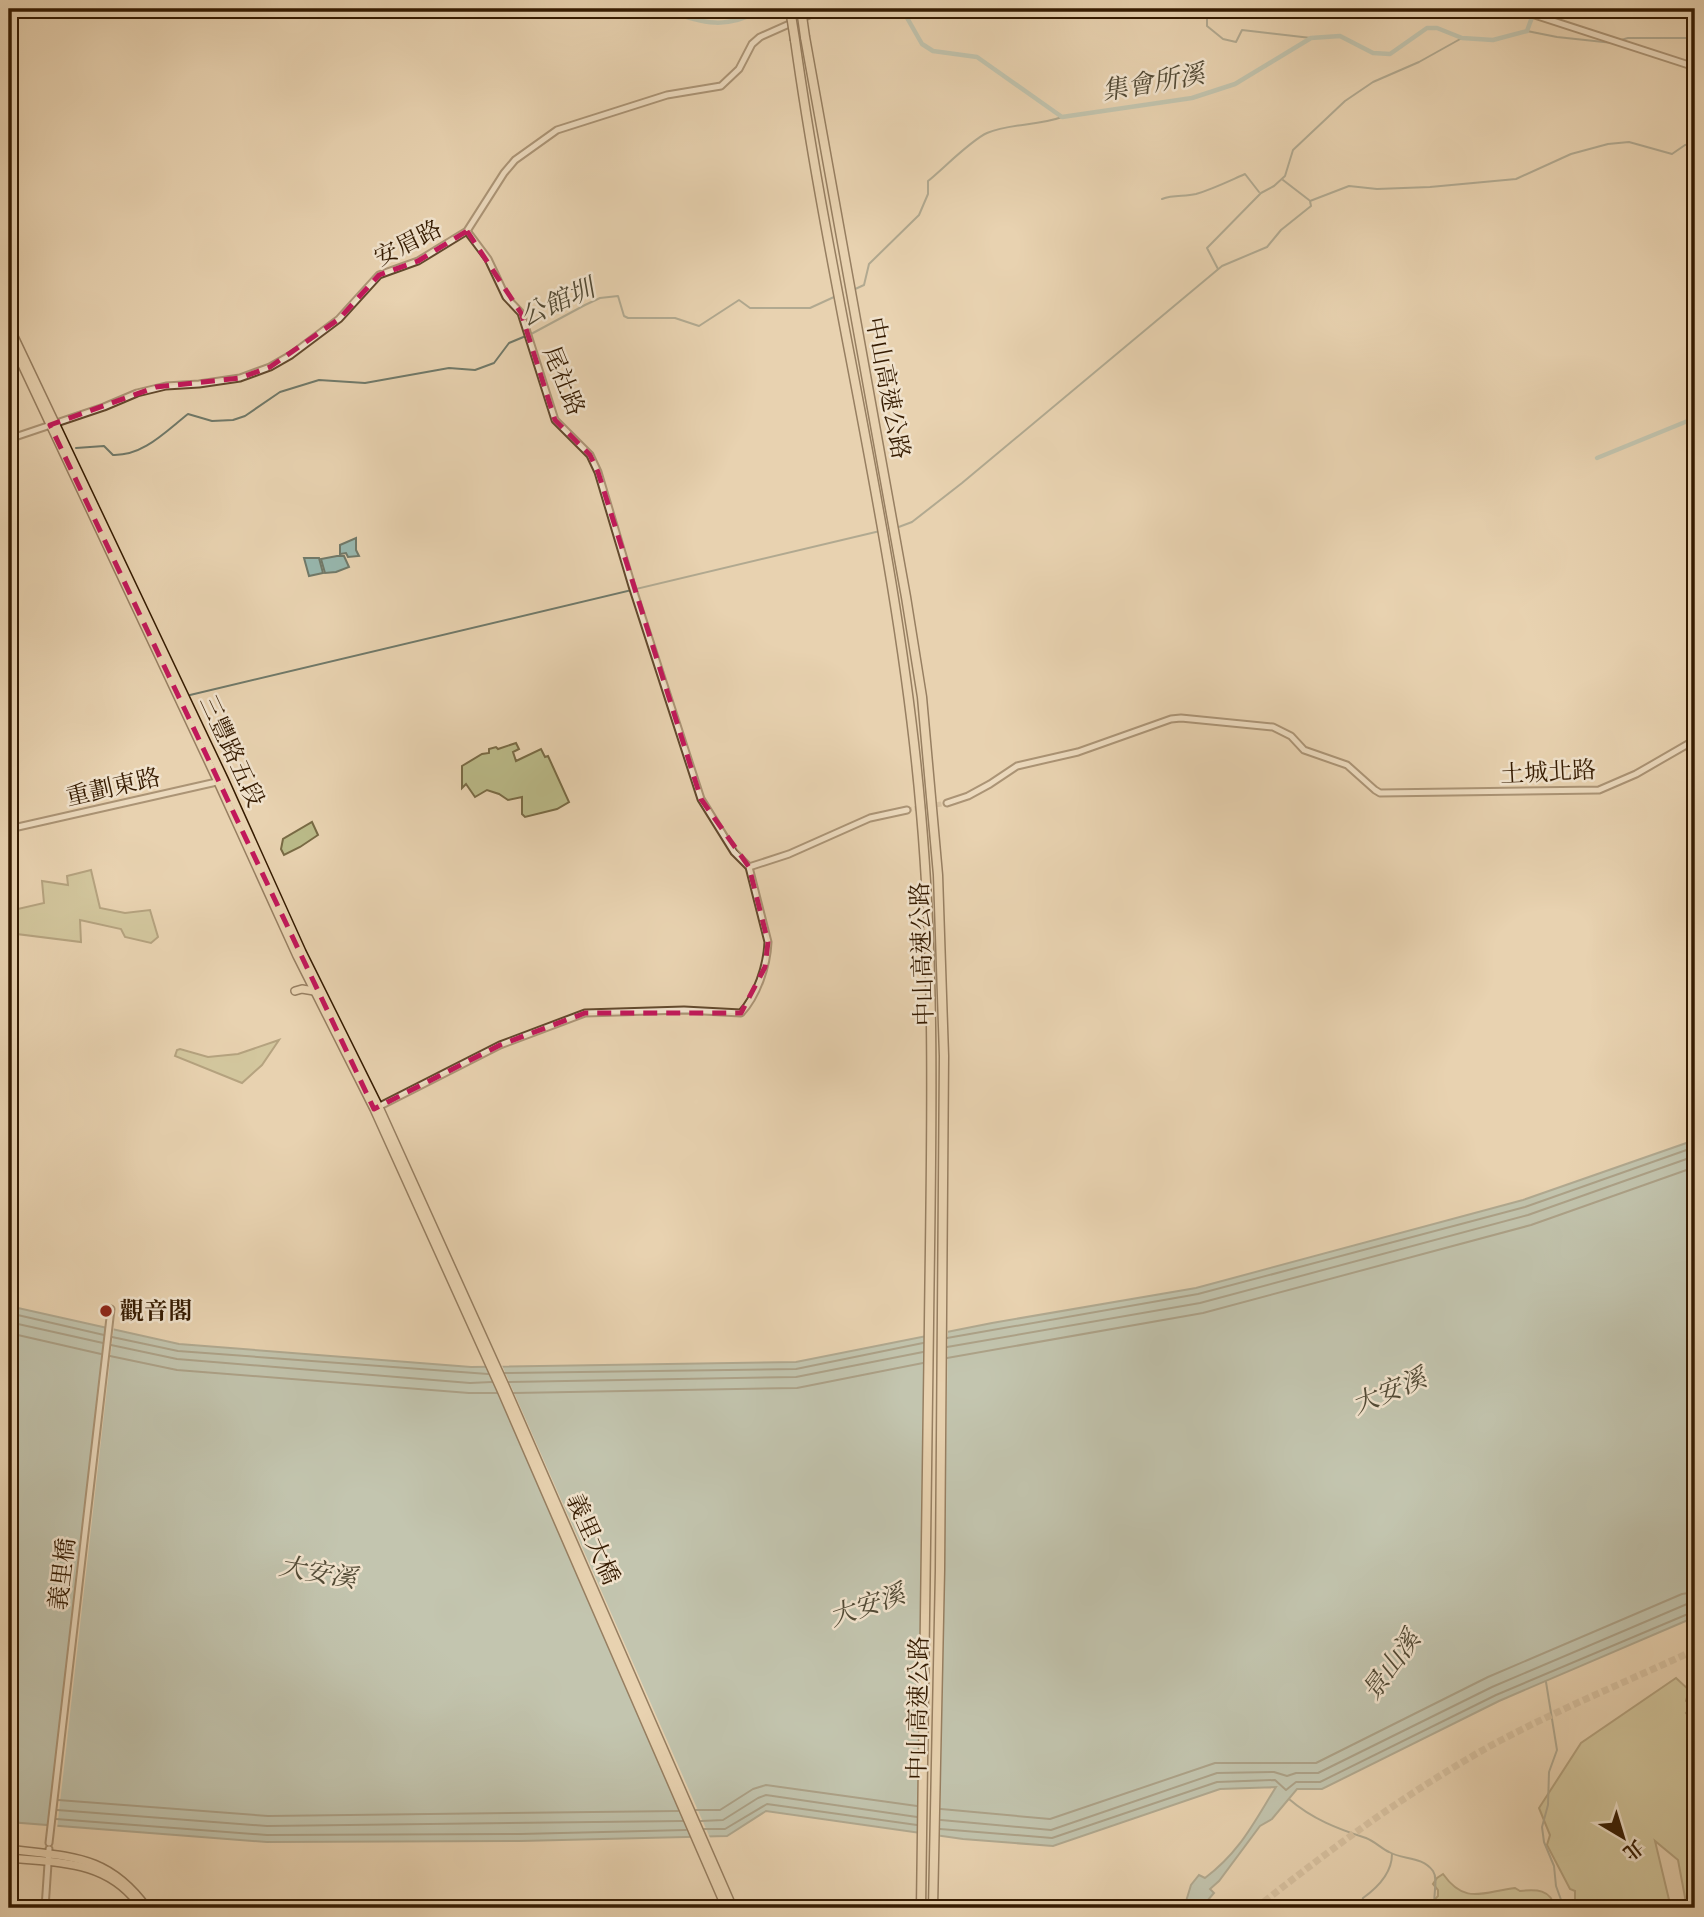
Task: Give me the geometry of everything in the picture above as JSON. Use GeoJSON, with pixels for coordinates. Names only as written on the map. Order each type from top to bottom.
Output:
{"type":"FeatureCollection","features":[{"type":"Feature","properties":{"kind":"highway","name":"中山高速公路"},"geometry":{"type":"LineString","coordinates":[[790,9],[820,198],[881,517],[902,650],[919,787],[928,915],[932,1054],[921,1908]]}},
{"type":"Feature","properties":{"kind":"highway","name":"中山高速公路"},"geometry":{"type":"LineString","coordinates":[[802,9],[889,492],[923,709],[939,875],[943,979],[943,1294],[933,1908]]}},
{"type":"Feature","properties":{"kind":"main road","name":"三豐路五段"},"geometry":{"type":"LineString","coordinates":[[9,326],[416,1195]]}},
{"type":"Feature","properties":{"kind":"main road","name":"三豐路五段"},"geometry":{"type":"LineString","coordinates":[[9,337],[53,424]]}},
{"type":"Feature","properties":{"kind":"main road","name":"三豐路五段"},"geometry":{"type":"LineString","coordinates":[[221,781],[314,992],[376,1108]]}},
{"type":"Feature","properties":{"kind":"main road"},"geometry":{"type":"LineString","coordinates":[[295,991],[302,989],[314,992]]}},
{"type":"Feature","properties":{"kind":"main road","name":"義里大橋"},"geometry":{"type":"LineString","coordinates":[[416,1195],[722,1899],[729,1907]]}},
{"type":"Feature","properties":{"kind":"main road","name":"義里大橋"},"geometry":{"type":"LineString","coordinates":[[416,1195],[506,1388],[729,1907]]}},
{"type":"Feature","properties":{"kind":"main road"},"geometry":{"type":"LineString","coordinates":[[9,1849],[48,1852],[74,1864],[99,1871],[122,1886],[145,1908]]}},
{"type":"Feature","properties":{"kind":"main road"},"geometry":{"type":"LineString","coordinates":[[9,1858],[48,1852]]}},
{"type":"Feature","properties":{"kind":"street","name":"安眉路"},"geometry":{"type":"LineString","coordinates":[[9,439],[156,387],[240,378],[271,367],[339,319],[379,275],[418,261],[467,231],[504,173],[515,160],[542,139],[557,130],[667,95],[721,86],[739,69],[752,44],[760,37],[823,9]]}},
{"type":"Feature","properties":{"kind":"street"},"geometry":{"type":"LineString","coordinates":[[1520,10],[1695,67]]}},
{"type":"Feature","properties":{"kind":"street","name":"尾社路"},"geometry":{"type":"LineString","coordinates":[[467,231],[488,259],[506,297],[521,313],[555,419],[593,459],[701,799],[734,852],[749,867]]}},
{"type":"Feature","properties":{"kind":"street","name":"土城北路"},"geometry":{"type":"LineString","coordinates":[[947,803],[968,796],[1017,765],[1078,752],[1171,719],[1181,718],[1273,727],[1291,736],[1304,750],[1348,765],[1375,790],[1391,792],[1599,790],[1636,774],[1695,740]]}},
{"type":"Feature","properties":{"kind":"street","name":"重劃東路"},"geometry":{"type":"LineString","coordinates":[[9,829],[221,781]]}},
{"type":"Feature","properties":{"kind":"street"},"geometry":{"type":"LineString","coordinates":[[376,1108],[500,1045],[585,1013],[684,1010],[741,1013],[747,1007],[761,977],[768,954],[768,942],[749,867],[800,850],[870,818],[907,810]]}},
{"type":"Feature","properties":{"kind":"street","name":"義里橋"},"geometry":{"type":"LineString","coordinates":[[44,1908],[48,1852],[111,1309]]}},
{"type":"Feature","properties":{"kind":"highlighted area"},"geometry":{"type":"Polygon","coordinates":[[[467,231],[521,313],[555,420],[590,455],[598,472],[701,799],[749,867],[768,942],[765,967],[741,1013],[585,1013],[500,1045],[374,1109],[50,425],[156,387],[240,378],[270,367],[339,319],[379,275],[418,261],[467,231]]]}},
{"type":"Feature","properties":{"kind":"green space"},"geometry":{"type":"Polygon","coordinates":[[[516,743],[519,749],[513,752],[516,761],[541,749],[545,757],[548,756],[569,802],[557,809],[525,817],[522,814],[522,797],[508,800],[487,790],[475,797],[466,784],[462,788],[462,766],[482,754],[489,753],[489,749],[516,743]]]}},
{"type":"Feature","properties":{"kind":"green space"},"geometry":{"type":"Polygon","coordinates":[[[312,822],[318,835],[284,855],[281,849],[283,839],[312,822]]]}},
{"type":"Feature","properties":{"kind":"green space"},"geometry":{"type":"Polygon","coordinates":[[[91,870],[100,908],[125,913],[150,910],[158,937],[151,943],[125,937],[121,929],[80,920],[81,942],[9,933],[9,911],[44,903],[42,881],[68,885],[67,876],[91,870]]]}},
{"type":"Feature","properties":{"kind":"green space"},"geometry":{"type":"Polygon","coordinates":[[[279,1040],[262,1065],[242,1083],[175,1056],[180,1049],[208,1057],[238,1054],[279,1040]]]}},
{"type":"Feature","properties":{"kind":"green space"},"geometry":{"type":"Polygon","coordinates":[[[1676,1678],[1689,1690],[1686,1701],[1692,1706],[1686,1713],[1693,1721],[1690,1725],[1695,1732],[1687,1734],[1690,1752],[1695,1759],[1695,1908],[1687,1908],[1678,1860],[1655,1841],[1671,1908],[1575,1908],[1575,1891],[1570,1889],[1547,1845],[1550,1835],[1539,1808],[1581,1743],[1676,1678]]]}},
{"type":"Feature","properties":{"kind":"green space"},"geometry":{"type":"Polygon","coordinates":[[[1443,1874],[1451,1884],[1467,1893],[1484,1894],[1515,1888],[1520,1891],[1542,1892],[1550,1897],[1555,1908],[1437,1908],[1439,1904],[1435,1899],[1438,1890],[1433,1884],[1443,1874]]]}},
{"type":"Feature","properties":{"kind":"water"},"geometry":{"type":"Polygon","coordinates":[[[356,538],[359,556],[348,557],[346,553],[340,554],[340,545],[356,538]]]}},
{"type":"Feature","properties":{"kind":"water"},"geometry":{"type":"Polygon","coordinates":[[[344,556],[349,567],[325,573],[321,559],[344,556]]]}},
{"type":"Feature","properties":{"kind":"water"},"geometry":{"type":"Polygon","coordinates":[[[304,558],[319,558],[323,573],[309,576],[304,558]]]}},
{"type":"Feature","properties":{"kind":"water"},"geometry":{"type":"Polygon","coordinates":[[[1695,1140],[1695,1617],[1499,1701],[1322,1789],[1297,1789],[1272,1819],[1260,1826],[1210,1889],[1214,1893],[1201,1908],[1184,1908],[1191,1885],[1199,1875],[1205,1878],[1228,1858],[1276,1787],[1220,1789],[1053,1846],[963,1839],[766,1811],[727,1836],[520,1841],[267,1842],[9,1822],[9,1306],[179,1344],[471,1367],[796,1362],[992,1323],[1196,1288],[1523,1200],[1695,1140]]]}},
{"type":"Feature","properties":{"kind":"pier"},"geometry":{"type":"Polygon","coordinates":[[[109,1325],[114,1326],[57,1829],[51,1829],[109,1325]]]}},
{"type":"Feature","properties":{"kind":"pier"},"geometry":{"type":"Polygon","coordinates":[[[948,1328],[940,1839],[917,1836],[924,1332],[948,1328]]]}},
{"type":"Feature","properties":{"kind":"pier"},"geometry":{"type":"Polygon","coordinates":[[[486,1363],[501,1363],[711,1840],[696,1840],[486,1363]]]}},
{"type":"Feature","properties":{"kind":"waterway","name":"集會所溪"},"geometry":{"type":"LineString","coordinates":[[662,9],[713,22],[737,20],[764,9]]}},
{"type":"Feature","properties":{"kind":"waterway","name":"集會所溪"},"geometry":{"type":"LineString","coordinates":[[902,9],[922,44],[933,51],[977,57],[1062,117],[1192,98],[1235,84],[1311,38],[1340,36],[1373,53],[1390,54],[1427,28],[1437,28],[1462,38],[1493,40],[1527,31],[1535,9]]}},
{"type":"Feature","properties":{"kind":"waterway"},"geometry":{"type":"LineString","coordinates":[[1197,9],[1207,18],[1207,26],[1223,39],[1236,42],[1242,30],[1311,38]]}},
{"type":"Feature","properties":{"kind":"waterway","name":"公館圳"},"geometry":{"type":"LineString","coordinates":[[1527,31],[1613,43]]}},
{"type":"Feature","properties":{"kind":"waterway"},"geometry":{"type":"LineString","coordinates":[[1218,269],[1207,248],[1261,193],[1285,176],[1293,150],[1345,101],[1373,82],[1419,62],[1462,38]]}},
{"type":"Feature","properties":{"kind":"waterway","name":"公館圳"},"geometry":{"type":"LineString","coordinates":[[1621,40],[1695,38]]}},
{"type":"Feature","properties":{"kind":"waterway","name":"公館圳"},"geometry":{"type":"LineString","coordinates":[[853,290],[864,285],[869,264],[919,215],[928,194],[928,181],[965,148],[996,130],[1062,117]]}},
{"type":"Feature","properties":{"kind":"waterway"},"geometry":{"type":"LineString","coordinates":[[896,528],[912,522],[962,483],[1222,266],[1267,247],[1281,230],[1311,206],[1310,201],[1349,186],[1377,189],[1430,187],[1516,179],[1571,154],[1608,144],[1629,142],[1672,154],[1685,145],[1695,143]]}},
{"type":"Feature","properties":{"kind":"waterway"},"geometry":{"type":"LineString","coordinates":[[1162,199],[1196,194],[1245,174],[1259,192]]}},
{"type":"Feature","properties":{"kind":"waterway"},"geometry":{"type":"LineString","coordinates":[[1283,180],[1309,200]]}},
{"type":"Feature","properties":{"kind":"waterway","name":"公館圳"},"geometry":{"type":"LineString","coordinates":[[76,448],[104,446],[113,455],[134,452],[153,442],[188,414],[212,421],[233,420],[245,416],[280,392],[319,380],[365,383],[449,368],[475,370],[494,363],[509,343],[600,298],[618,296],[624,316],[628,318],[675,318],[699,326],[739,300],[750,308],[810,308],[834,297]]}},
{"type":"Feature","properties":{"kind":"waterway"},"geometry":{"type":"LineString","coordinates":[[1597,458],[1695,418]]}},
{"type":"Feature","properties":{"kind":"waterway"},"geometry":{"type":"LineString","coordinates":[[190,695],[880,531]]}},
{"type":"Feature","properties":{"kind":"waterway"},"geometry":{"type":"LineString","coordinates":[[1546,1682],[1557,1750],[1549,1772],[1548,1805],[1542,1827],[1564,1908]]}},
{"type":"Feature","properties":{"kind":"waterway"},"geometry":{"type":"LineString","coordinates":[[1289,1799],[1326,1823],[1369,1839],[1394,1854],[1429,1866],[1435,1875],[1435,1908]]}},
{"type":"Feature","properties":{"kind":"waterway"},"geometry":{"type":"LineString","coordinates":[[1361,1908],[1363,1898],[1387,1874],[1392,1854]]}},
{"type":"Feature","properties":{"kind":"tunnel"},"geometry":{"type":"LineString","coordinates":[[907,810],[947,803]]}},
{"type":"Feature","properties":{"kind":"tunnel"},"geometry":{"type":"LineString","coordinates":[[1256,1908],[1366,1825],[1483,1750],[1535,1723],[1695,1650]]}},
{"type":"Feature","properties":{"kind":"place","name":"觀音閣"},"geometry":{"type":"Point","coordinates":[106,1311]}},
{"type":"Feature","properties":{"kind":"water label","name":"大安溪"},"geometry":{"type":"Point","coordinates":[1389,1391]}},
{"type":"Feature","properties":{"kind":"water label","name":"大安溪"},"geometry":{"type":"Point","coordinates":[318,1572]}},
{"type":"Feature","properties":{"kind":"water label","name":"大安溪"},"geometry":{"type":"Point","coordinates":[867,1605]}},
{"type":"Feature","properties":{"kind":"water label","name":"景山溪"},"geometry":{"type":"Point","coordinates":[1391,1665]}}]}
